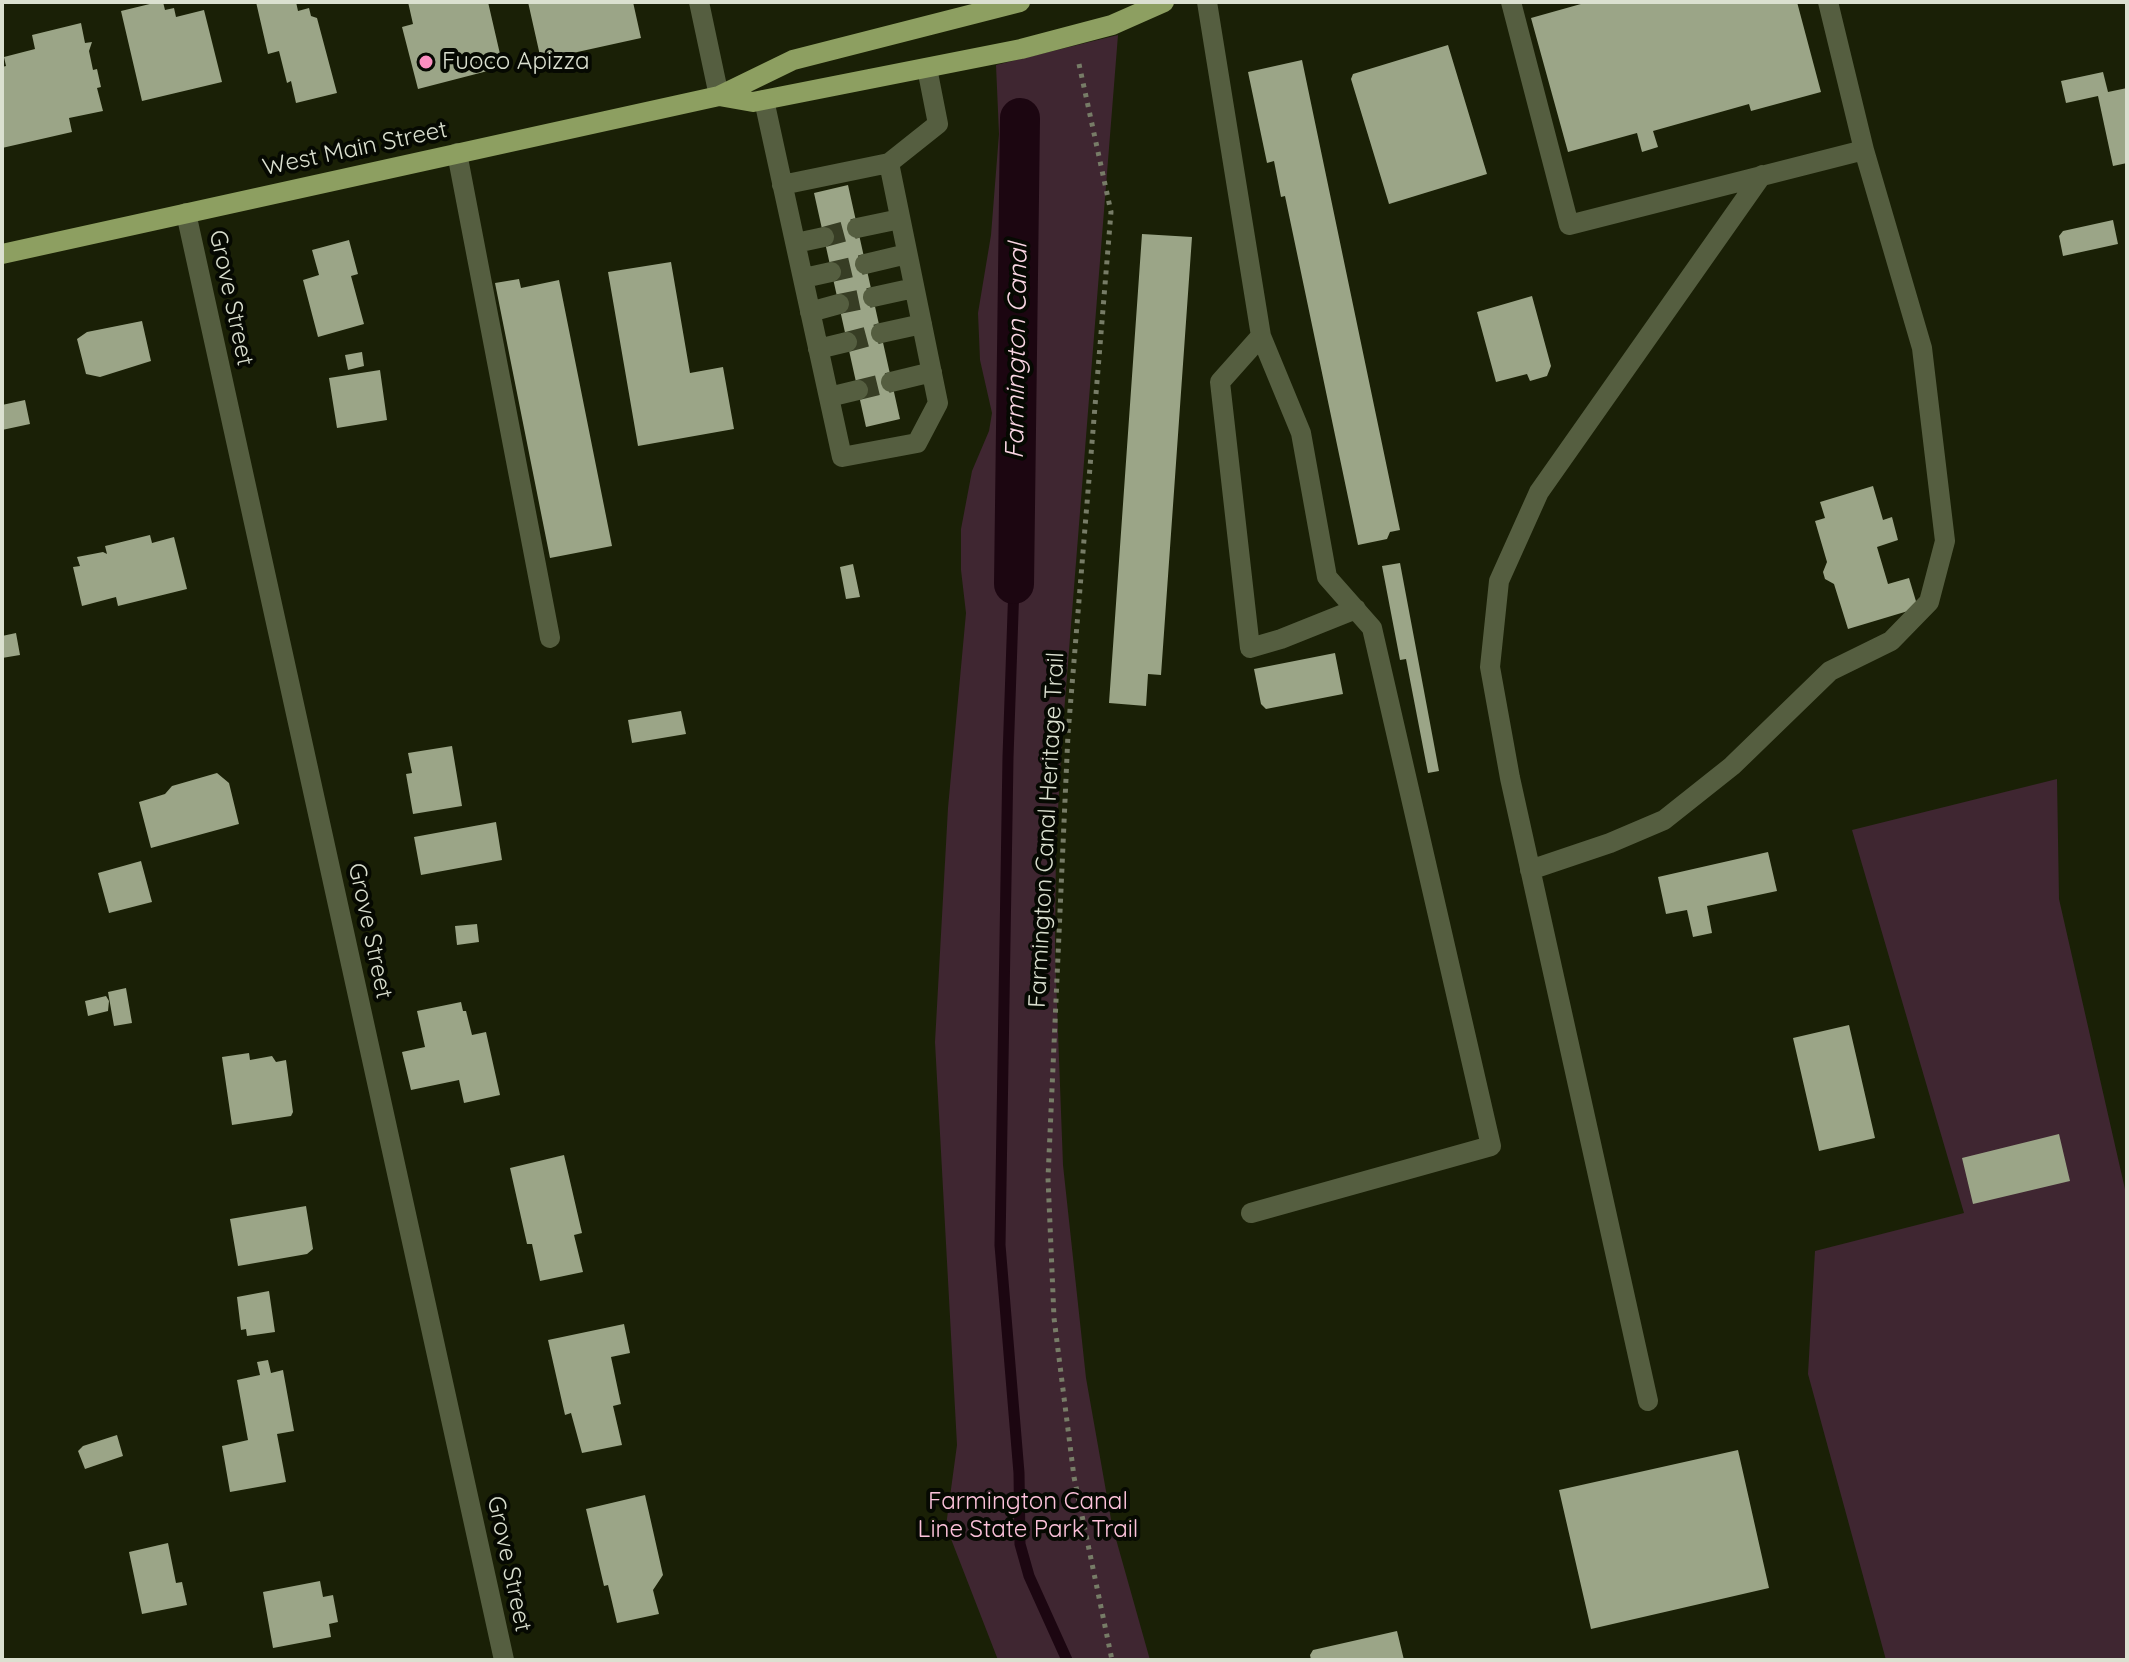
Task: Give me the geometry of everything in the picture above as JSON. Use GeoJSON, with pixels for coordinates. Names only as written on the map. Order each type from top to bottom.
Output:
{"type":"FeatureCollection","features":[{"type":"Feature","properties":{"kind":"main road","name":"West Main Street"},"geometry":{"type":"LineString","coordinates":[[2,254],[719,96],[793,60],[1020,2]]}},
{"type":"Feature","properties":{"kind":"main road","name":"West Main Street"},"geometry":{"type":"LineString","coordinates":[[719,96],[753,102],[1021,49],[1112,25],[1164,2]]}},
{"type":"Feature","properties":{"kind":"street"},"geometry":{"type":"LineString","coordinates":[[699,2],[719,96]]}},
{"type":"Feature","properties":{"kind":"street"},"geometry":{"type":"LineString","coordinates":[[1207,2],[1261,336],[1301,433],[1327,577],[1372,628],[1491,1146],[1251,1213]]}},
{"type":"Feature","properties":{"kind":"street"},"geometry":{"type":"LineString","coordinates":[[1511,2],[1569,225],[1864,150]]}},
{"type":"Feature","properties":{"kind":"street"},"geometry":{"type":"LineString","coordinates":[[1530,870],[1610,843],[1664,820],[1732,766],[1830,671],[1891,641],[1929,602],[1945,541],[1922,348],[1864,150],[1828,2]]}},
{"type":"Feature","properties":{"kind":"street"},"geometry":{"type":"LineString","coordinates":[[782,185],[889,163],[938,124],[927,68]]}},
{"type":"Feature","properties":{"kind":"street"},"geometry":{"type":"LineString","coordinates":[[764,100],[842,457],[917,443],[938,403],[889,163]]}},
{"type":"Feature","properties":{"kind":"street"},"geometry":{"type":"LineString","coordinates":[[457,153],[550,638]]}},
{"type":"Feature","properties":{"kind":"street"},"geometry":{"type":"LineString","coordinates":[[1648,1401],[1530,870],[1490,667],[1499,581],[1539,492],[1762,175]]}},
{"type":"Feature","properties":{"kind":"street","name":"Grove Street"},"geometry":{"type":"LineString","coordinates":[[186,213],[504,1660]]}},
{"type":"Feature","properties":{"kind":"street"},"geometry":{"type":"LineString","coordinates":[[857,228],[900,219]]}},
{"type":"Feature","properties":{"kind":"street"},"geometry":{"type":"LineString","coordinates":[[796,243],[824,237]]}},
{"type":"Feature","properties":{"kind":"street"},"geometry":{"type":"LineString","coordinates":[[865,264],[907,254]]}},
{"type":"Feature","properties":{"kind":"street"},"geometry":{"type":"LineString","coordinates":[[804,278],[831,272]]}},
{"type":"Feature","properties":{"kind":"street"},"geometry":{"type":"LineString","coordinates":[[873,297],[914,288]]}},
{"type":"Feature","properties":{"kind":"street"},"geometry":{"type":"LineString","coordinates":[[810,312],[839,304]]}},
{"type":"Feature","properties":{"kind":"street"},"geometry":{"type":"LineString","coordinates":[[881,333],[922,324]]}},
{"type":"Feature","properties":{"kind":"street"},"geometry":{"type":"LineString","coordinates":[[1261,336],[1220,382],[1250,648],[1356,609]]}},
{"type":"Feature","properties":{"kind":"street"},"geometry":{"type":"LineString","coordinates":[[818,349],[847,342]]}},
{"type":"Feature","properties":{"kind":"street"},"geometry":{"type":"LineString","coordinates":[[891,382],[932,372]]}},
{"type":"Feature","properties":{"kind":"street"},"geometry":{"type":"LineString","coordinates":[[829,397],[858,390]]}},
{"type":"Feature","properties":{"kind":"path","name":"Farmington Canal Heritage Trail"},"geometry":{"type":"LineString","coordinates":[[1073,36],[1111,212],[1068,734],[1048,1178],[1054,1318],[1074,1477],[1112,1660]]}},
{"type":"Feature","properties":{"kind":"green space","name":"Farmington Canal Line State Park Trail"},"geometry":{"type":"Polygon","coordinates":[[[1118,35],[1062,738],[1056,845],[1055,952],[1063,1165],[1086,1378],[1112,1525],[1150,1660],[998,1660],[946,1526],[957,1445],[935,1042],[948,808],[966,613],[961,570],[961,529],[972,471],[989,431],[992,413],[980,360],[978,313],[991,235],[999,134],[996,65],[1118,35]]]}},
{"type":"Feature","properties":{"kind":"green space"},"geometry":{"type":"Polygon","coordinates":[[[2057,779],[2059,899],[2127,1198],[2127,1660],[1886,1660],[1808,1374],[1815,1251],[1964,1213],[1852,830],[2057,779]]]}},
{"type":"Feature","properties":{"kind":"building"},"geometry":{"type":"Polygon","coordinates":[[[163,2],[165,10],[174,8],[176,17],[204,10],[222,82],[142,101],[121,11],[163,2]]]}},
{"type":"Feature","properties":{"kind":"building"},"geometry":{"type":"Polygon","coordinates":[[[256,2],[296,2],[298,11],[309,8],[311,16],[317,18],[337,93],[296,103],[279,51],[268,54],[256,2]]]}},
{"type":"Feature","properties":{"kind":"building"},"geometry":{"type":"Polygon","coordinates":[[[408,2],[488,2],[503,67],[418,89],[402,27],[413,24],[408,2]]]}},
{"type":"Feature","properties":{"kind":"building"},"geometry":{"type":"Polygon","coordinates":[[[528,2],[633,2],[641,38],[541,60],[528,2]]]}},
{"type":"Feature","properties":{"kind":"building"},"geometry":{"type":"Polygon","coordinates":[[[1588,2],[1797,2],[1821,92],[1751,111],[1749,104],[1653,131],[1658,147],[1642,152],[1637,133],[1568,152],[1531,18],[1588,2]]]}},
{"type":"Feature","properties":{"kind":"building"},"geometry":{"type":"Polygon","coordinates":[[[81,23],[85,43],[92,42],[89,51],[93,70],[97,69],[101,87],[97,88],[103,111],[69,118],[72,132],[2,148],[4,57],[35,49],[32,35],[81,23]]]}},
{"type":"Feature","properties":{"kind":"building"},"geometry":{"type":"Polygon","coordinates":[[[1448,45],[1487,174],[1389,204],[1351,79],[1353,74],[1448,45]]]}},
{"type":"Feature","properties":{"kind":"building"},"geometry":{"type":"Polygon","coordinates":[[[1302,60],[1400,530],[1390,532],[1387,539],[1358,545],[1285,196],[1281,197],[1274,161],[1267,163],[1248,72],[1302,60]]]}},
{"type":"Feature","properties":{"kind":"building"},"geometry":{"type":"Polygon","coordinates":[[[2103,72],[2108,92],[2127,88],[2127,163],[2113,166],[2098,96],[2066,103],[2061,81],[2103,72]]]}},
{"type":"Feature","properties":{"kind":"building"},"geometry":{"type":"Polygon","coordinates":[[[848,185],[900,419],[866,427],[814,193],[848,185]]]}},
{"type":"Feature","properties":{"kind":"building"},"geometry":{"type":"Polygon","coordinates":[[[2113,220],[2118,244],[2063,256],[2059,236],[2063,231],[2113,220]]]}},
{"type":"Feature","properties":{"kind":"building"},"geometry":{"type":"Polygon","coordinates":[[[1142,234],[1192,237],[1161,675],[1148,674],[1146,706],[1109,703],[1142,234]]]}},
{"type":"Feature","properties":{"kind":"building"},"geometry":{"type":"Polygon","coordinates":[[[349,240],[358,274],[351,276],[364,324],[318,337],[303,280],[319,275],[312,250],[349,240]]]}},
{"type":"Feature","properties":{"kind":"building"},"geometry":{"type":"Polygon","coordinates":[[[671,262],[690,373],[723,367],[734,429],[638,446],[608,272],[671,262]]]}},
{"type":"Feature","properties":{"kind":"building"},"geometry":{"type":"Polygon","coordinates":[[[519,279],[521,288],[559,280],[612,546],[550,558],[495,283],[519,279]]]}},
{"type":"Feature","properties":{"kind":"building"},"geometry":{"type":"Polygon","coordinates":[[[1532,296],[1551,366],[1547,376],[1530,381],[1527,374],[1496,382],[1477,312],[1532,296]]]}},
{"type":"Feature","properties":{"kind":"building"},"geometry":{"type":"Polygon","coordinates":[[[142,321],[151,361],[100,377],[86,374],[77,339],[87,332],[142,321]]]}},
{"type":"Feature","properties":{"kind":"building"},"geometry":{"type":"Polygon","coordinates":[[[362,352],[364,366],[348,370],[345,355],[362,352]]]}},
{"type":"Feature","properties":{"kind":"building"},"geometry":{"type":"Polygon","coordinates":[[[380,370],[387,420],[337,428],[329,378],[380,370]]]}},
{"type":"Feature","properties":{"kind":"building"},"geometry":{"type":"Polygon","coordinates":[[[25,400],[30,424],[2,430],[2,405],[25,400]]]}},
{"type":"Feature","properties":{"kind":"building"},"geometry":{"type":"Polygon","coordinates":[[[1873,486],[1883,520],[1892,517],[1898,540],[1877,547],[1888,584],[1909,578],[1918,608],[1848,629],[1834,584],[1825,579],[1823,572],[1827,562],[1815,521],[1825,518],[1820,502],[1873,486]]]}},
{"type":"Feature","properties":{"kind":"building"},"geometry":{"type":"Polygon","coordinates":[[[150,535],[152,543],[174,537],[187,589],[118,606],[116,597],[82,606],[73,567],[80,566],[77,557],[107,554],[105,546],[150,535]]]}},
{"type":"Feature","properties":{"kind":"building"},"geometry":{"type":"Polygon","coordinates":[[[1400,563],[1439,771],[1428,773],[1406,659],[1400,660],[1382,566],[1400,563]]]}},
{"type":"Feature","properties":{"kind":"building"},"geometry":{"type":"Polygon","coordinates":[[[853,564],[860,597],[846,599],[840,567],[853,564]]]}},
{"type":"Feature","properties":{"kind":"building"},"geometry":{"type":"Polygon","coordinates":[[[16,633],[20,655],[2,658],[2,636],[16,633]]]}},
{"type":"Feature","properties":{"kind":"building"},"geometry":{"type":"Polygon","coordinates":[[[1335,653],[1343,694],[1266,709],[1261,704],[1254,669],[1335,653]]]}},
{"type":"Feature","properties":{"kind":"building"},"geometry":{"type":"Polygon","coordinates":[[[681,711],[686,734],[632,743],[628,720],[681,711]]]}},
{"type":"Feature","properties":{"kind":"building"},"geometry":{"type":"Polygon","coordinates":[[[452,746],[462,806],[413,814],[406,774],[412,773],[408,753],[452,746]]]}},
{"type":"Feature","properties":{"kind":"building"},"geometry":{"type":"Polygon","coordinates":[[[217,773],[229,783],[239,824],[151,848],[139,802],[165,794],[172,786],[217,773]]]}},
{"type":"Feature","properties":{"kind":"building"},"geometry":{"type":"Polygon","coordinates":[[[496,822],[502,860],[421,875],[414,837],[496,822]]]}},
{"type":"Feature","properties":{"kind":"building"},"geometry":{"type":"Polygon","coordinates":[[[1768,852],[1777,891],[1707,906],[1712,933],[1693,937],[1687,910],[1666,914],[1658,877],[1768,852]]]}},
{"type":"Feature","properties":{"kind":"building"},"geometry":{"type":"Polygon","coordinates":[[[141,861],[152,902],[109,913],[98,873],[141,861]]]}},
{"type":"Feature","properties":{"kind":"building"},"geometry":{"type":"Polygon","coordinates":[[[477,924],[479,942],[457,945],[455,926],[477,924]]]}},
{"type":"Feature","properties":{"kind":"building"},"geometry":{"type":"Polygon","coordinates":[[[126,988],[132,1023],[114,1026],[108,992],[126,988]]]}},
{"type":"Feature","properties":{"kind":"building"},"geometry":{"type":"Polygon","coordinates":[[[106,996],[108,1011],[88,1016],[85,1001],[106,996]]]}},
{"type":"Feature","properties":{"kind":"building"},"geometry":{"type":"Polygon","coordinates":[[[461,1002],[472,1035],[486,1032],[500,1095],[464,1103],[459,1080],[411,1090],[402,1052],[425,1047],[417,1011],[461,1002]]]}},
{"type":"Feature","properties":{"kind":"building"},"geometry":{"type":"Polygon","coordinates":[[[1849,1025],[1875,1138],[1819,1151],[1793,1038],[1849,1025]]]}},
{"type":"Feature","properties":{"kind":"building"},"geometry":{"type":"Polygon","coordinates":[[[249,1053],[250,1060],[272,1056],[276,1062],[286,1060],[291,1116],[232,1125],[222,1057],[249,1053]]]}},
{"type":"Feature","properties":{"kind":"building"},"geometry":{"type":"Polygon","coordinates":[[[2059,1134],[2070,1181],[1973,1204],[1962,1158],[2059,1134]]]}},
{"type":"Feature","properties":{"kind":"building"},"geometry":{"type":"Polygon","coordinates":[[[564,1155],[582,1233],[574,1235],[583,1272],[540,1281],[532,1244],[527,1244],[510,1168],[564,1155]]]}},
{"type":"Feature","properties":{"kind":"building"},"geometry":{"type":"Polygon","coordinates":[[[306,1206],[313,1249],[307,1254],[238,1266],[230,1219],[306,1206]]]}},
{"type":"Feature","properties":{"kind":"building"},"geometry":{"type":"Polygon","coordinates":[[[269,1291],[275,1332],[247,1336],[246,1329],[241,1330],[237,1297],[269,1291]]]}},
{"type":"Feature","properties":{"kind":"building"},"geometry":{"type":"Polygon","coordinates":[[[624,1324],[630,1353],[611,1357],[621,1404],[613,1406],[622,1445],[582,1453],[571,1413],[565,1415],[548,1340],[624,1324]]]}},
{"type":"Feature","properties":{"kind":"building"},"geometry":{"type":"Polygon","coordinates":[[[268,1360],[271,1373],[283,1370],[294,1431],[277,1434],[286,1482],[230,1492],[222,1446],[248,1440],[237,1380],[260,1375],[257,1362],[268,1360]]]}},
{"type":"Feature","properties":{"kind":"building"},"geometry":{"type":"Polygon","coordinates":[[[117,1435],[123,1456],[85,1469],[78,1451],[83,1446],[117,1435]]]}},
{"type":"Feature","properties":{"kind":"building"},"geometry":{"type":"Polygon","coordinates":[[[1738,1450],[1769,1588],[1591,1629],[1559,1490],[1738,1450]]]}},
{"type":"Feature","properties":{"kind":"building"},"geometry":{"type":"Polygon","coordinates":[[[645,1495],[663,1575],[653,1590],[659,1614],[617,1623],[608,1585],[604,1586],[586,1509],[645,1495]]]}},
{"type":"Feature","properties":{"kind":"building"},"geometry":{"type":"Polygon","coordinates":[[[168,1543],[176,1583],[182,1582],[187,1605],[142,1614],[129,1552],[168,1543]]]}},
{"type":"Feature","properties":{"kind":"building"},"geometry":{"type":"Polygon","coordinates":[[[320,1581],[323,1597],[333,1595],[338,1622],[329,1624],[331,1637],[273,1648],[263,1592],[320,1581]]]}},
{"type":"Feature","properties":{"kind":"building"},"geometry":{"type":"Polygon","coordinates":[[[1397,1631],[1404,1660],[1311,1660],[1313,1650],[1397,1631]]]}},
{"type":"Feature","properties":{"kind":"waterway","name":"Farmington Canal"},"geometry":{"type":"LineString","coordinates":[[1014,584],[1020,118]]}},
{"type":"Feature","properties":{"kind":"waterway"},"geometry":{"type":"LineString","coordinates":[[1014,584],[1000,1245],[1019,1473],[1020,1544],[1029,1576],[1067,1660]]}},
{"type":"Feature","properties":{"kind":"tunnel"},"geometry":{"type":"LineString","coordinates":[[824,237],[857,228]]}},
{"type":"Feature","properties":{"kind":"tunnel"},"geometry":{"type":"LineString","coordinates":[[831,272],[865,264]]}},
{"type":"Feature","properties":{"kind":"tunnel"},"geometry":{"type":"LineString","coordinates":[[839,304],[873,297]]}},
{"type":"Feature","properties":{"kind":"tunnel"},"geometry":{"type":"LineString","coordinates":[[847,342],[881,333]]}},
{"type":"Feature","properties":{"kind":"tunnel"},"geometry":{"type":"LineString","coordinates":[[858,390],[891,382]]}},
{"type":"Feature","properties":{"kind":"place","name":"Fuoco Apizza"},"geometry":{"type":"Point","coordinates":[426,62]}}]}
